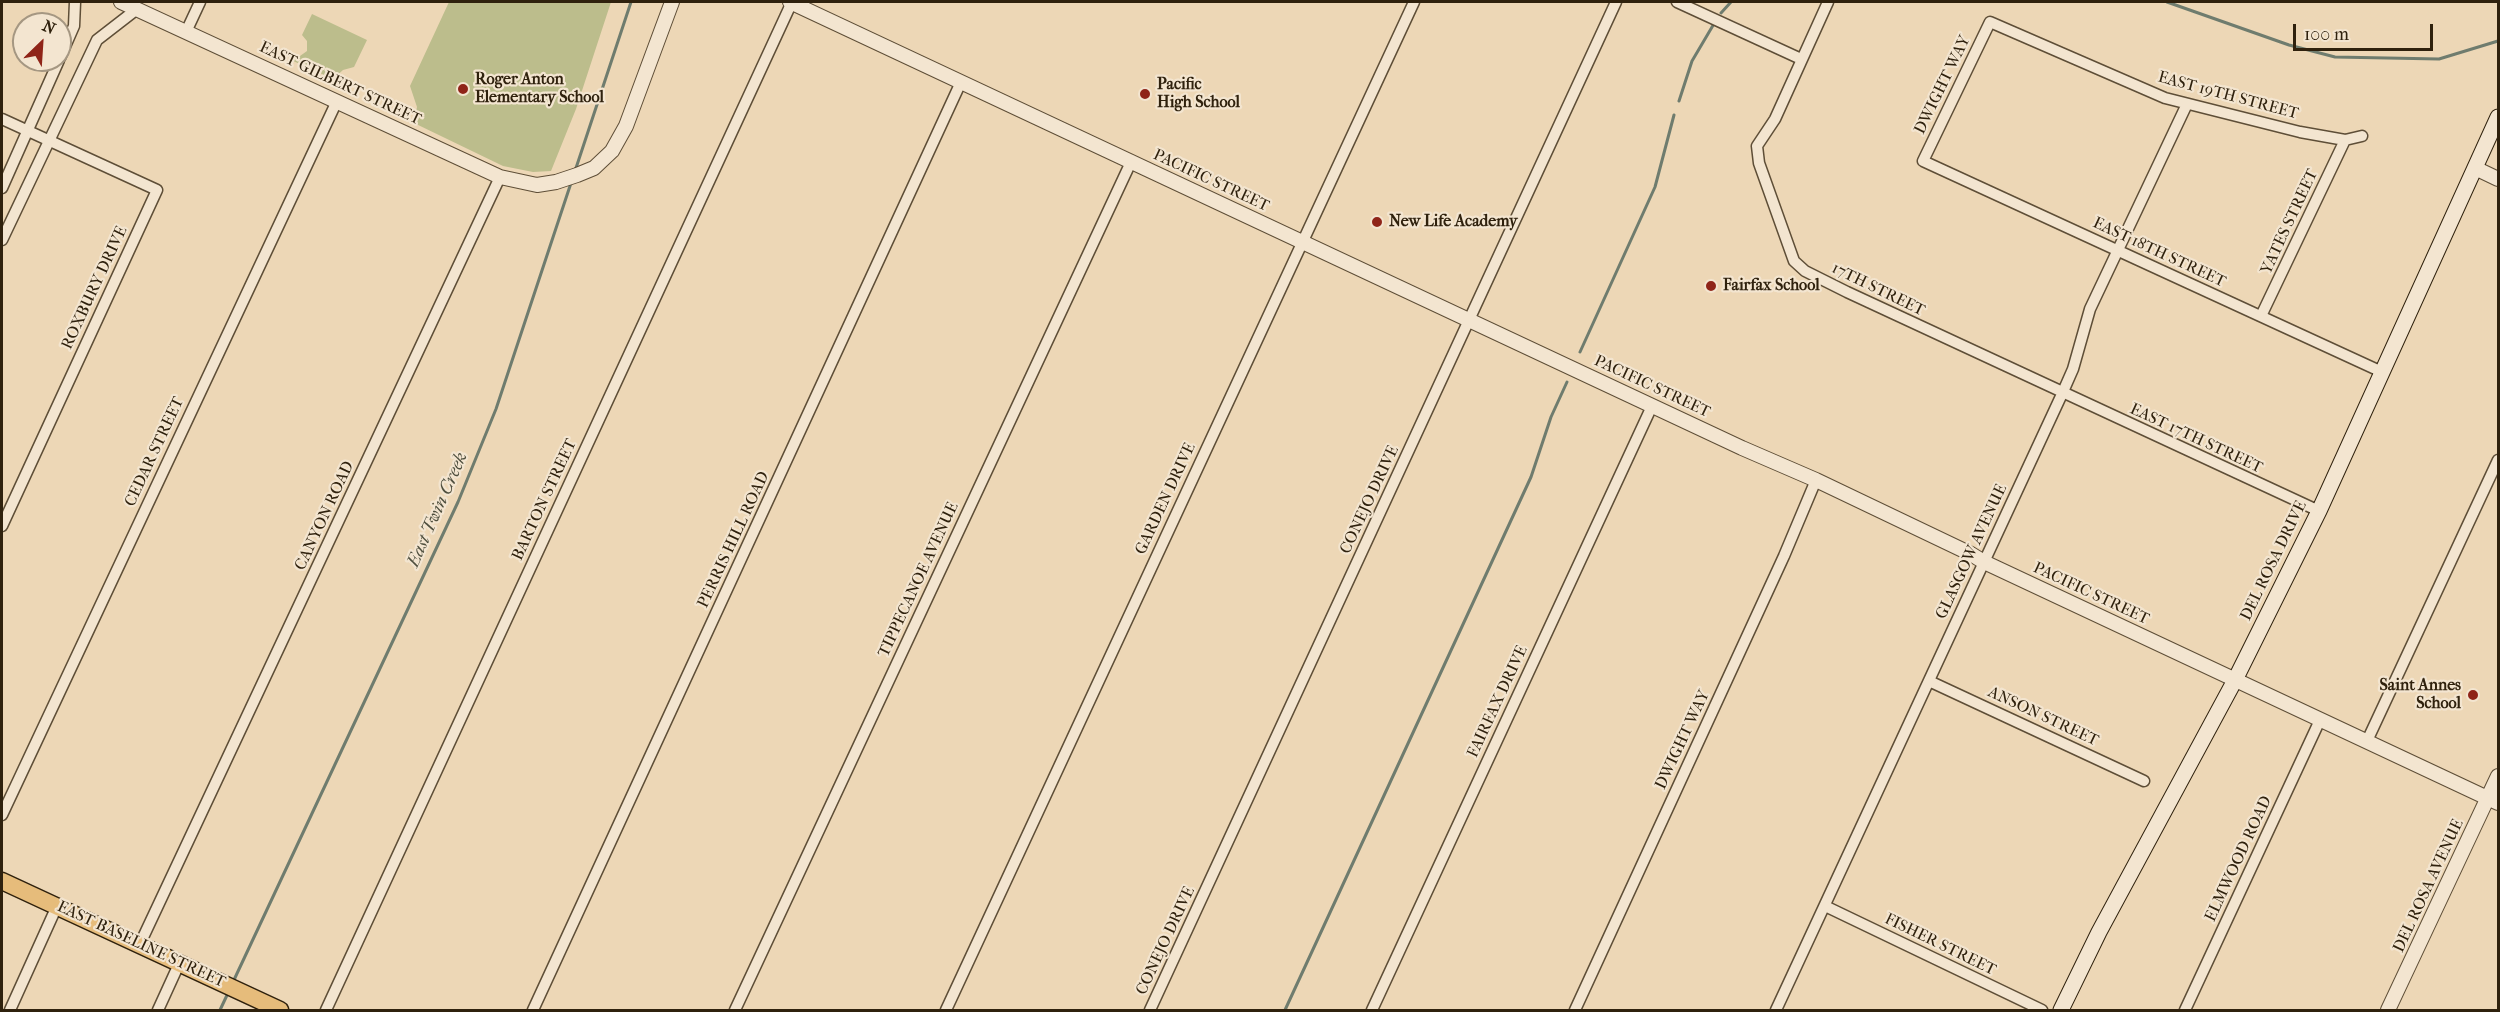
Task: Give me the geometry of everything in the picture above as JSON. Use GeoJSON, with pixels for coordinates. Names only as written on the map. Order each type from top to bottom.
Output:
{"type":"FeatureCollection","features":[{"type":"Feature","properties":{"kind":"main road","name":"DEL ROSA DRIVE"},"geometry":{"type":"LineString","coordinates":[[2061,1011],[2099,932],[2235,680],[2319,512],[2499,117]]}},
{"type":"Feature","properties":{"kind":"main road","name":"EAST BASELINE STREET"},"geometry":{"type":"LineString","coordinates":[[2,881],[280,1011]]}},
{"type":"Feature","properties":{"kind":"street"},"geometry":{"type":"LineString","coordinates":[[72,31],[75,2]]}},
{"type":"Feature","properties":{"kind":"street","name":"EAST GILBERT STREET"},"geometry":{"type":"LineString","coordinates":[[120,2],[500,177],[524,183],[553,183],[598,164],[619,142],[672,2]]}},
{"type":"Feature","properties":{"kind":"street"},"geometry":{"type":"LineString","coordinates":[[186,32],[200,2]]}},
{"type":"Feature","properties":{"kind":"street","name":"PACIFIC STREET"},"geometry":{"type":"LineString","coordinates":[[791,2],[1652,406],[1816,480],[1984,562],[2493,801]]}},
{"type":"Feature","properties":{"kind":"street","name":"BARTON STREET"},"geometry":{"type":"LineString","coordinates":[[326,1011],[791,2]]}},
{"type":"Feature","properties":{"kind":"street","name":"GARDEN DRIVE"},"geometry":{"type":"LineString","coordinates":[[946,1011],[1414,2]]}},
{"type":"Feature","properties":{"kind":"street","name":"CONEJO DRIVE"},"geometry":{"type":"LineString","coordinates":[[1150,1011],[1616,2]]}},
{"type":"Feature","properties":{"kind":"street"},"geometry":{"type":"LineString","coordinates":[[1677,2],[1801,59],[1828,2]]}},
{"type":"Feature","properties":{"kind":"street"},"geometry":{"type":"LineString","coordinates":[[2,240],[97,40],[138,9]]}},
{"type":"Feature","properties":{"kind":"street","name":"EAST 19TH STREET"},"geometry":{"type":"LineString","coordinates":[[1990,22],[2165,98],[2345,140],[2362,136]]}},
{"type":"Feature","properties":{"kind":"street","name":"DWIGHT WAY"},"geometry":{"type":"LineString","coordinates":[[1923,161],[1990,22]]}},
{"type":"Feature","properties":{"kind":"street","name":"17TH STREET"},"geometry":{"type":"LineString","coordinates":[[1801,59],[1775,119],[1757,146],[1759,163],[1794,261],[1805,271],[2062,394]]}},
{"type":"Feature","properties":{"kind":"street"},"geometry":{"type":"LineString","coordinates":[[2,188],[54,72]]}},
{"type":"Feature","properties":{"kind":"street","name":"PERRIS HILL ROAD"},"geometry":{"type":"LineString","coordinates":[[533,1011],[961,82]]}},
{"type":"Feature","properties":{"kind":"street","name":"CEDAR STREET"},"geometry":{"type":"LineString","coordinates":[[2,816],[337,101]]}},
{"type":"Feature","properties":{"kind":"street","name":"GLASGOW AVENUE"},"geometry":{"type":"LineString","coordinates":[[1776,1011],[2062,394],[2073,369],[2090,309],[2187,104]]}},
{"type":"Feature","properties":{"kind":"street","name":"ROXBURY DRIVE"},"geometry":{"type":"LineString","coordinates":[[2,119],[157,190],[2,526]]}},
{"type":"Feature","properties":{"kind":"street","name":"YATES STREET"},"geometry":{"type":"LineString","coordinates":[[2261,316],[2345,140]]}},
{"type":"Feature","properties":{"kind":"street","name":"EAST 18TH STREET"},"geometry":{"type":"LineString","coordinates":[[1923,161],[2382,372]]}},
{"type":"Feature","properties":{"kind":"street","name":"TIPPECANOE AVENUE"},"geometry":{"type":"LineString","coordinates":[[735,1011],[1131,162]]}},
{"type":"Feature","properties":{"kind":"street"},"geometry":{"type":"LineString","coordinates":[[2475,168],[2499,179]]}},
{"type":"Feature","properties":{"kind":"street","name":"CANYON ROAD"},"geometry":{"type":"LineString","coordinates":[[139,946],[500,177]]}},
{"type":"Feature","properties":{"kind":"street","name":"EAST 17TH STREET"},"geometry":{"type":"LineString","coordinates":[[2062,394],[2319,512]]}},
{"type":"Feature","properties":{"kind":"street","name":"FAIRFAX DRIVE"},"geometry":{"type":"LineString","coordinates":[[1372,1011],[1652,406]]}},
{"type":"Feature","properties":{"kind":"street"},"geometry":{"type":"LineString","coordinates":[[2367,741],[2499,459]]}},
{"type":"Feature","properties":{"kind":"street","name":"DWIGHT WAY"},"geometry":{"type":"LineString","coordinates":[[1575,1011],[1776,575],[1816,480]]}},
{"type":"Feature","properties":{"kind":"street","name":"ANSON STREET"},"geometry":{"type":"LineString","coordinates":[[1929,681],[2144,781]]}},
{"type":"Feature","properties":{"kind":"street","name":"ELMWOOD ROAD"},"geometry":{"type":"LineString","coordinates":[[2184,1011],[2320,720]]}},
{"type":"Feature","properties":{"kind":"street","name":"DEL ROSA AVENUE"},"geometry":{"type":"LineString","coordinates":[[2388,1011],[2493,801],[2499,776]]}},
{"type":"Feature","properties":{"kind":"street"},"geometry":{"type":"LineString","coordinates":[[10,1011],[57,906]]}},
{"type":"Feature","properties":{"kind":"street","name":"FISHER STREET"},"geometry":{"type":"LineString","coordinates":[[1825,906],[2042,1011]]}},
{"type":"Feature","properties":{"kind":"street"},"geometry":{"type":"LineString","coordinates":[[158,1011],[179,964]]}},
{"type":"Feature","properties":{"kind":"green space"},"geometry":{"type":"Polygon","coordinates":[[[449,2],[611,2],[576,109],[551,171],[533,172],[503,166],[414,123],[417,107],[410,86],[449,2]]]}},
{"type":"Feature","properties":{"kind":"green space"},"geometry":{"type":"Polygon","coordinates":[[[312,14],[367,40],[354,67],[343,70],[333,79],[291,60],[294,55],[300,56],[307,51],[307,41],[302,35],[312,14]]]}},
{"type":"Feature","properties":{"kind":"waterway","name":"East Twin Creek"},"geometry":{"type":"LineString","coordinates":[[575,171],[631,2]]}},
{"type":"Feature","properties":{"kind":"waterway"},"geometry":{"type":"LineString","coordinates":[[1721,13],[1731,2]]}},
{"type":"Feature","properties":{"kind":"waterway"},"geometry":{"type":"LineString","coordinates":[[2167,2],[2289,45],[2335,57],[2439,59],[2498,41]]}},
{"type":"Feature","properties":{"kind":"waterway"},"geometry":{"type":"LineString","coordinates":[[1679,101],[1692,61],[1715,22]]}},
{"type":"Feature","properties":{"kind":"waterway"},"geometry":{"type":"LineString","coordinates":[[1580,352],[1655,187],[1674,115]]}},
{"type":"Feature","properties":{"kind":"waterway","name":"East Twin Creek"},"geometry":{"type":"LineString","coordinates":[[233,982],[458,502],[496,409],[571,183]]}},
{"type":"Feature","properties":{"kind":"waterway"},"geometry":{"type":"LineString","coordinates":[[1285,1010],[1531,477],[1551,417],[1567,382]]}},
{"type":"Feature","properties":{"kind":"waterway","name":"East Twin Creek"},"geometry":{"type":"LineString","coordinates":[[220,1010],[229,991]]}},
{"type":"Feature","properties":{"kind":"place","name":"Roger Anton Elementary School"},"geometry":{"type":"Point","coordinates":[463,89]}},
{"type":"Feature","properties":{"kind":"place","name":"Pacific High School"},"geometry":{"type":"Point","coordinates":[1145,94]}},
{"type":"Feature","properties":{"kind":"place","name":"New Life Academy"},"geometry":{"type":"Point","coordinates":[1377,222]}},
{"type":"Feature","properties":{"kind":"place","name":"Fairfax School"},"geometry":{"type":"Point","coordinates":[1711,286]}},
{"type":"Feature","properties":{"kind":"place","name":"Saint Annes School"},"geometry":{"type":"Point","coordinates":[2473,695]}}]}
